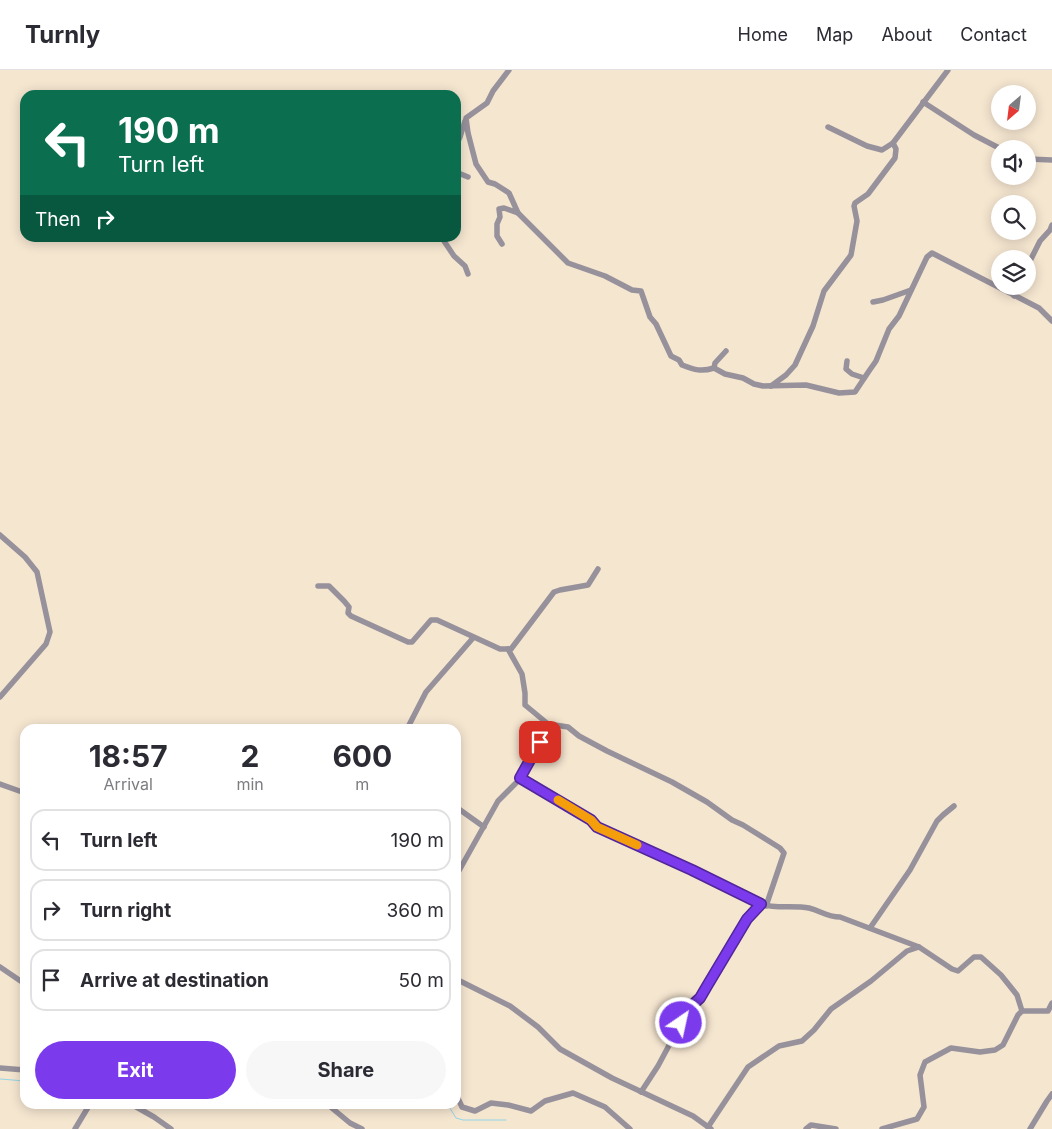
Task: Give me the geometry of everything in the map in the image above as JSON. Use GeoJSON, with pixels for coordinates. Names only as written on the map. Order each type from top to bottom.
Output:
{"type":"FeatureCollection","features":[{"type":"Feature","properties":{"kind":"street"},"geometry":{"type":"LineString","coordinates":[[461,134],[466,118],[487,103],[493,91],[509,70]]}},
{"type":"Feature","properties":{"kind":"street"},"geometry":{"type":"LineString","coordinates":[[828,127],[867,146],[882,150],[893,143],[948,70]]}},
{"type":"Feature","properties":{"kind":"street"},"geometry":{"type":"LineString","coordinates":[[924,102],[974,135],[991,144]]}},
{"type":"Feature","properties":{"kind":"street"},"geometry":{"type":"LineString","coordinates":[[466,118],[476,164],[488,182],[509,193],[518,213],[568,263],[605,276],[632,290],[640,291],[650,317],[656,324],[671,356],[679,360],[682,365],[693,369],[704,371],[714,368],[725,374],[743,378],[763,386],[806,385],[839,393],[855,392],[876,361],[889,329],[899,316],[927,257],[932,253],[1039,308],[1052,321]]}},
{"type":"Feature","properties":{"kind":"street"},"geometry":{"type":"LineString","coordinates":[[771,386],[786,375],[795,365],[813,326],[824,291],[850,255],[857,221],[855,203],[868,194],[895,158],[896,150],[893,143]]}},
{"type":"Feature","properties":{"kind":"street"},"geometry":{"type":"LineString","coordinates":[[1036,159],[1052,160]]}},
{"type":"Feature","properties":{"kind":"street"},"geometry":{"type":"LineString","coordinates":[[461,174],[468,177]]}},
{"type":"Feature","properties":{"kind":"street"},"geometry":{"type":"LineString","coordinates":[[502,244],[497,236],[497,224],[500,217],[498,209],[504,208],[518,213]]}},
{"type":"Feature","properties":{"kind":"street"},"geometry":{"type":"LineString","coordinates":[[1036,250],[1052,225]]}},
{"type":"Feature","properties":{"kind":"street"},"geometry":{"type":"LineString","coordinates":[[445,242],[454,256],[465,266],[468,274]]}},
{"type":"Feature","properties":{"kind":"street"},"geometry":{"type":"LineString","coordinates":[[873,302],[911,290]]}},
{"type":"Feature","properties":{"kind":"street"},"geometry":{"type":"LineString","coordinates":[[714,368],[715,363],[726,351]]}},
{"type":"Feature","properties":{"kind":"street"},"geometry":{"type":"LineString","coordinates":[[847,361],[846,369],[852,374],[864,378]]}},
{"type":"Feature","properties":{"kind":"street"},"geometry":{"type":"LineString","coordinates":[[0,535],[25,557],[37,572],[50,632],[46,644],[0,697]]}},
{"type":"Feature","properties":{"kind":"street"},"geometry":{"type":"LineString","coordinates":[[318,586],[329,586],[344,600],[349,607],[348,613],[351,616],[408,642],[412,642],[431,620],[436,620],[500,650],[511,649],[554,592],[588,584],[598,569]]}},
{"type":"Feature","properties":{"kind":"street"},"geometry":{"type":"LineString","coordinates":[[410,724],[426,692],[473,638]]}},
{"type":"Feature","properties":{"kind":"street"},"geometry":{"type":"LineString","coordinates":[[508,649],[522,674],[525,705],[548,724],[568,727],[579,736],[607,751],[672,782],[780,848],[784,854],[764,905],[747,919],[700,998],[689,1008],[658,1066],[641,1092]]}},
{"type":"Feature","properties":{"kind":"street"},"geometry":{"type":"LineString","coordinates":[[461,867],[498,801],[520,778],[548,724]]}},
{"type":"Feature","properties":{"kind":"street"},"geometry":{"type":"LineString","coordinates":[[520,778],[591,820],[597,827],[764,905],[809,908],[831,917],[840,917],[919,947],[958,971],[974,956],[981,957],[1001,975],[1017,996],[1022,1011]]}},
{"type":"Feature","properties":{"kind":"street"},"geometry":{"type":"LineString","coordinates":[[0,784],[20,791]]}},
{"type":"Feature","properties":{"kind":"street"},"geometry":{"type":"LineString","coordinates":[[870,928],[910,870],[937,822],[943,814],[954,806]]}},
{"type":"Feature","properties":{"kind":"street"},"geometry":{"type":"LineString","coordinates":[[461,810],[484,826]]}},
{"type":"Feature","properties":{"kind":"street"},"geometry":{"type":"LineString","coordinates":[[461,982],[510,1006],[538,1027],[560,1049],[612,1078],[693,1116],[709,1128],[748,1067],[779,1046],[802,1041],[814,1030],[831,1009],[871,981],[907,951],[919,947]]}},
{"type":"Feature","properties":{"kind":"street"},"geometry":{"type":"LineString","coordinates":[[0,967],[20,981]]}},
{"type":"Feature","properties":{"kind":"street"},"geometry":{"type":"LineString","coordinates":[[1022,1011],[1050,1012],[1052,1003]]}},
{"type":"Feature","properties":{"kind":"street"},"geometry":{"type":"LineString","coordinates":[[882,1129],[917,1119],[924,1108],[920,1075],[925,1062],[951,1048],[980,1052],[995,1050],[1003,1045],[1022,1011]]}},
{"type":"Feature","properties":{"kind":"street"},"geometry":{"type":"LineString","coordinates":[[0,1068],[20,1070]]}},
{"type":"Feature","properties":{"kind":"street"},"geometry":{"type":"LineString","coordinates":[[461,1105],[462,1107],[475,1111],[491,1103],[532,1111],[545,1101],[573,1093],[605,1107],[630,1129]]}},
{"type":"Feature","properties":{"kind":"street"},"geometry":{"type":"LineString","coordinates":[[1030,1129],[1052,1094]]}},
{"type":"Feature","properties":{"kind":"street"},"geometry":{"type":"LineString","coordinates":[[75,1129],[87,1109]]}},
{"type":"Feature","properties":{"kind":"street"},"geometry":{"type":"LineString","coordinates":[[140,1109],[171,1129]]}},
{"type":"Feature","properties":{"kind":"street"},"geometry":{"type":"LineString","coordinates":[[333,1109],[350,1123],[362,1129]]}},
{"type":"Feature","properties":{"kind":"street"},"geometry":{"type":"LineString","coordinates":[[806,1129],[811,1125],[836,1129]]}},
{"type":"Feature","properties":{"kind":"waterway"},"geometry":{"type":"LineString","coordinates":[[0,1079],[20,1081]]}},
{"type":"Feature","properties":{"kind":"waterway"},"geometry":{"type":"LineString","coordinates":[[450,1109],[456,1118],[463,1120],[506,1120]]}},
{"type":"Feature","properties":{"kind":"slow traffic"},"geometry":{"type":"LineString","coordinates":[[558,800],[591,820],[597,827],[637,845]]}},
{"type":"Feature","properties":{"kind":"route"},"geometry":{"type":"LineString","coordinates":[[540,742],[520,778],[591,820],[597,827],[761,904],[747,919],[700,998],[689,1008],[681,1023]]}}]}
